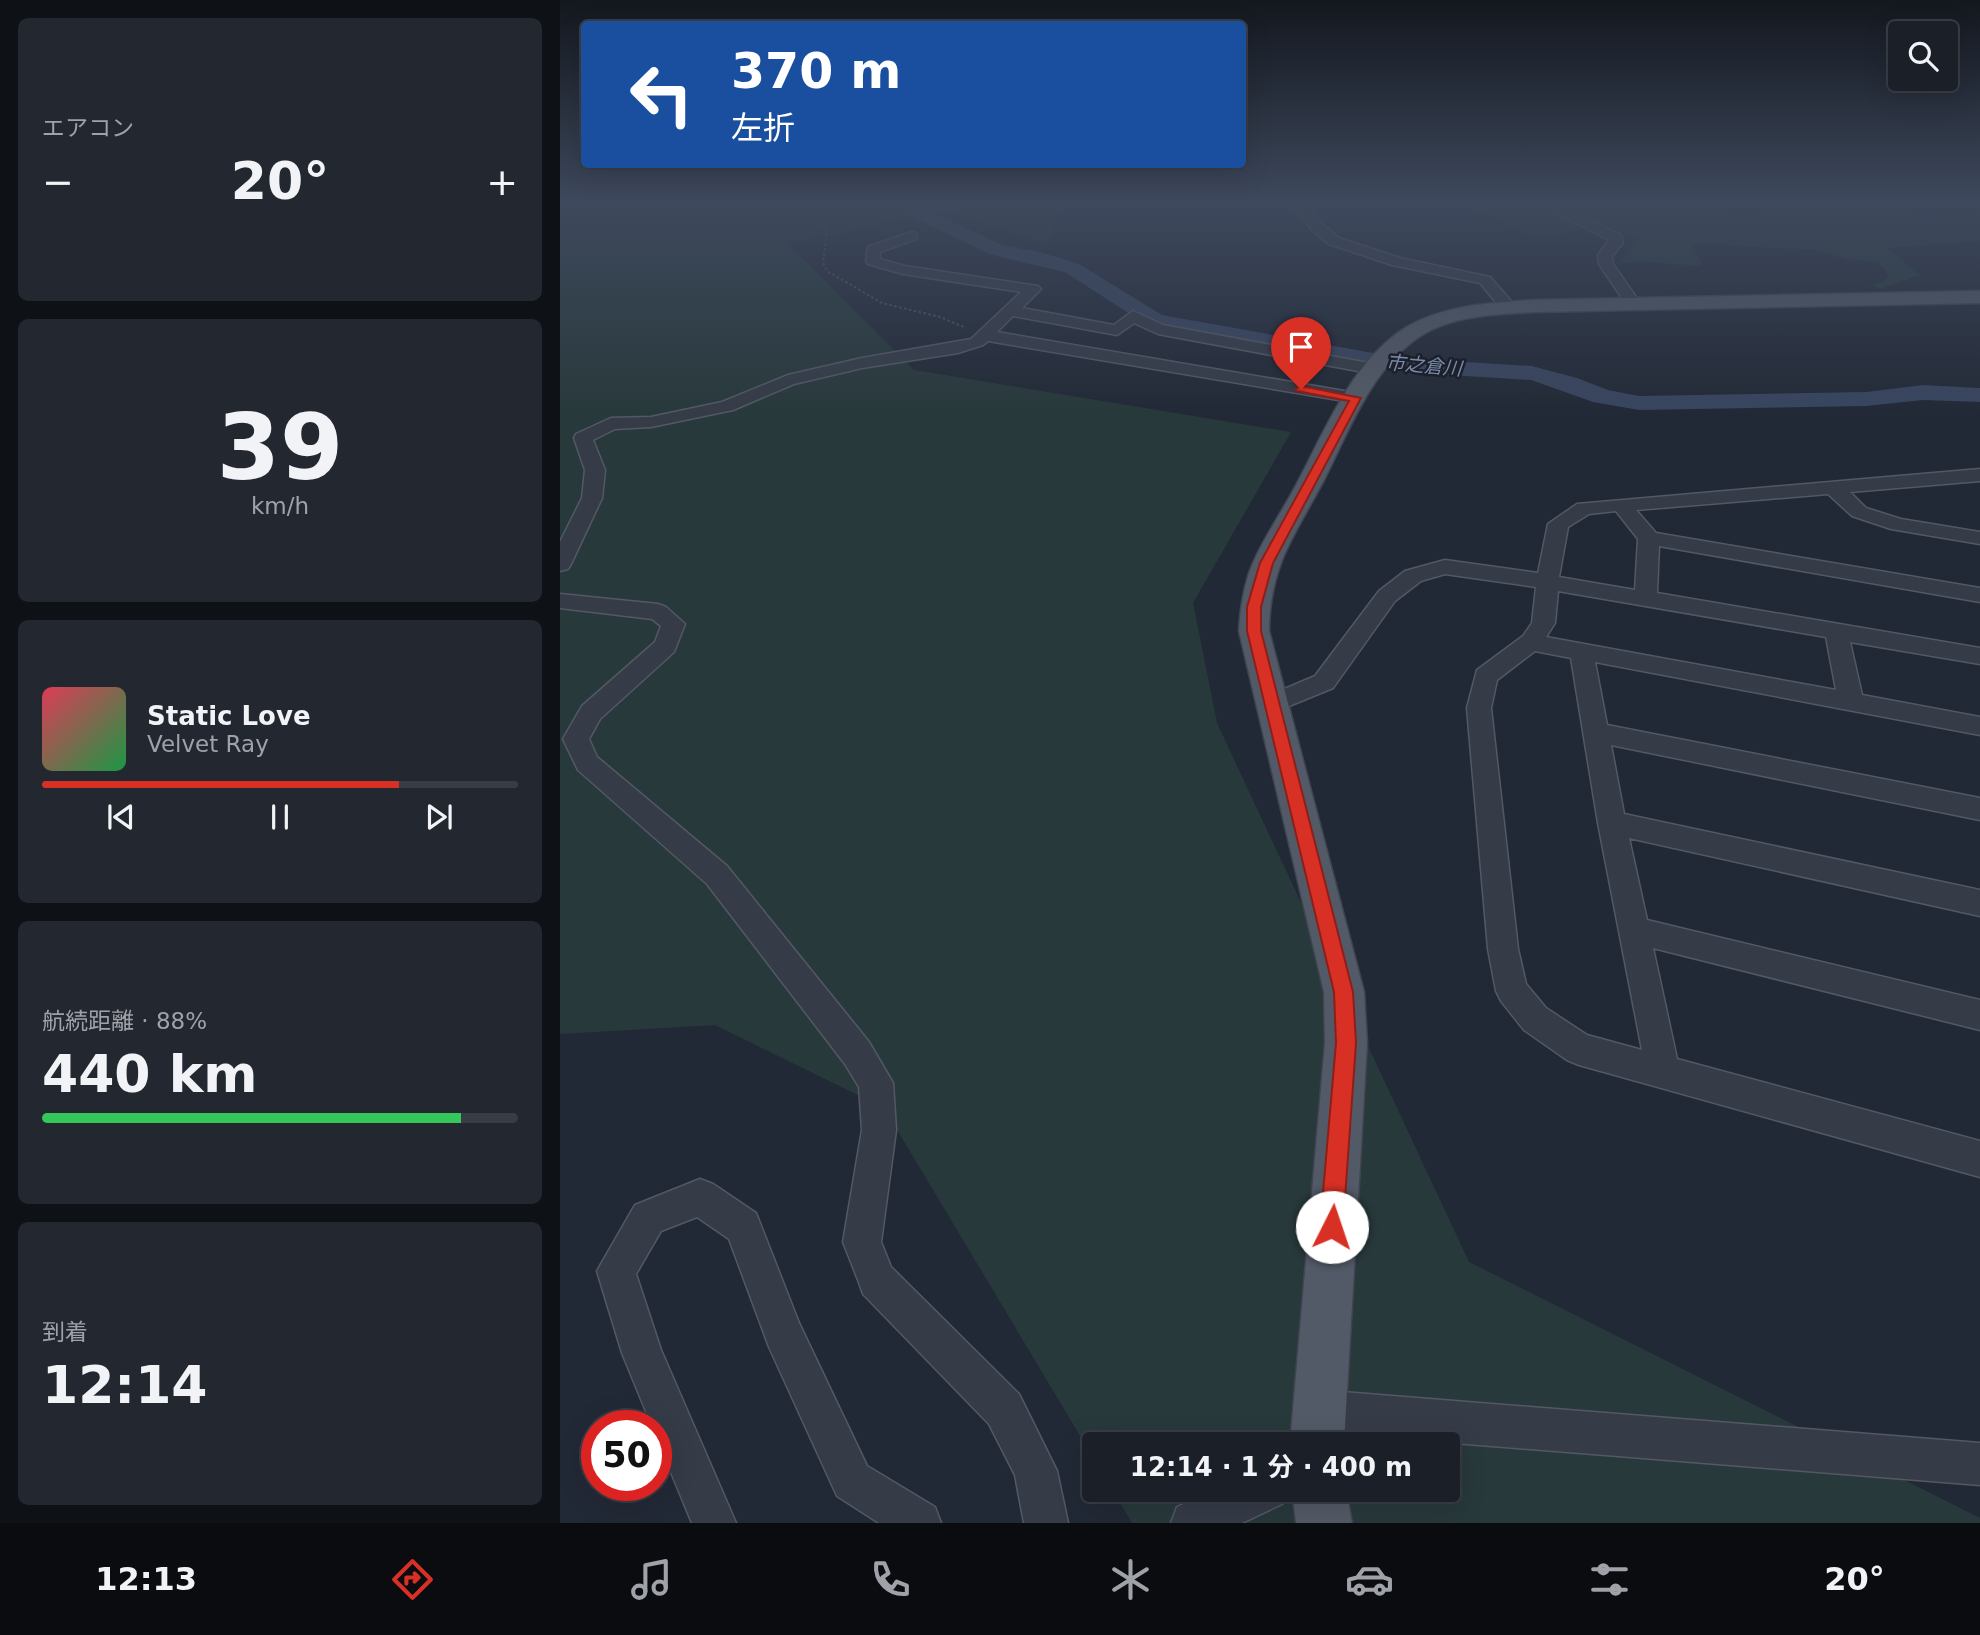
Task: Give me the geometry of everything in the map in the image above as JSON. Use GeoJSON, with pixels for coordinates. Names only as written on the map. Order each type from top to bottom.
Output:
{"type":"FeatureCollection","features":[{"type":"Feature","properties":{"kind":"main road"},"geometry":{"type":"LineString","coordinates":[[1317,1427],[1346,1043],[1343,992],[1254,631],[1254,607],[1266,563],[1372,373],[1411,332],[1438,321],[1509,307],[1980,297]]}},
{"type":"Feature","properties":{"kind":"main road"},"geometry":{"type":"LineString","coordinates":[[1321,1502],[1324,1523]]}},
{"type":"Feature","properties":{"kind":"street"},"geometry":{"type":"LineString","coordinates":[[560,564],[592,498],[595,470],[583,438],[611,424],[651,422],[727,406],[788,380],[862,363],[958,348],[977,342],[1034,289],[917,272]]}},
{"type":"Feature","properties":{"kind":"street"},"geometry":{"type":"LineString","coordinates":[[1446,272],[1485,280],[1509,307]]}},
{"type":"Feature","properties":{"kind":"street"},"geometry":{"type":"LineString","coordinates":[[1611,272],[1633,304]]}},
{"type":"Feature","properties":{"kind":"street"},"geometry":{"type":"LineString","coordinates":[[1010,311],[1117,330],[1133,316],[1158,329],[1372,373]]}},
{"type":"Feature","properties":{"kind":"street"},"geometry":{"type":"LineString","coordinates":[[984,335],[1372,373]]}},
{"type":"Feature","properties":{"kind":"street"},"geometry":{"type":"LineString","coordinates":[[1980,475],[1584,508],[1558,524],[1552,545],[1544,624],[1531,642],[1486,676],[1479,708],[1503,949],[1512,991],[1535,1019],[1579,1049],[1980,1159]]}},
{"type":"Feature","properties":{"kind":"street"},"geometry":{"type":"LineString","coordinates":[[1832,486],[1859,512],[1898,525],[1980,538]]}},
{"type":"Feature","properties":{"kind":"street"},"geometry":{"type":"LineString","coordinates":[[1620,504],[1649,538],[1980,595]]}},
{"type":"Feature","properties":{"kind":"street"},"geometry":{"type":"LineString","coordinates":[[1646,598],[1649,538]]}},
{"type":"Feature","properties":{"kind":"street"},"geometry":{"type":"LineString","coordinates":[[1272,704],[1324,682],[1387,596],[1413,576],[1445,566],[1980,656]]}},
{"type":"Feature","properties":{"kind":"street"},"geometry":{"type":"LineString","coordinates":[[560,601],[658,612],[673,624],[666,646],[591,713],[576,739],[587,763],[717,875],[857,1053],[876,1083],[879,1130],[862,1242],[877,1280],[1004,1409],[1036,1471],[1046,1523]]}},
{"type":"Feature","properties":{"kind":"street"},"geometry":{"type":"LineString","coordinates":[[1836,632],[1851,702]]}},
{"type":"Feature","properties":{"kind":"street"},"geometry":{"type":"LineString","coordinates":[[1531,642],[1582,654],[1980,726]]}},
{"type":"Feature","properties":{"kind":"street"},"geometry":{"type":"LineString","coordinates":[[1582,654],[1612,823],[1663,1074]]}},
{"type":"Feature","properties":{"kind":"street"},"geometry":{"type":"LineString","coordinates":[[1596,732],[1980,809]]}},
{"type":"Feature","properties":{"kind":"street"},"geometry":{"type":"LineString","coordinates":[[1612,823],[1980,903]]}},
{"type":"Feature","properties":{"kind":"street"},"geometry":{"type":"LineString","coordinates":[[1634,930],[1980,1015]]}},
{"type":"Feature","properties":{"kind":"street"},"geometry":{"type":"LineString","coordinates":[[714,1523],[642,1353],[616,1271],[648,1218],[700,1197],[743,1226],[783,1333],[852,1481],[919,1523]]}},
{"type":"Feature","properties":{"kind":"street"},"geometry":{"type":"LineString","coordinates":[[1317,1427],[1980,1464]]}},
{"type":"Feature","properties":{"kind":"street"},"geometry":{"type":"LineString","coordinates":[[1193,1523],[1239,1502]]}},
{"type":"Feature","properties":{"kind":"path"},"geometry":{"type":"LineString","coordinates":[[829,272],[882,303],[902,310],[940,317],[984,335]]}},
{"type":"Feature","properties":{"kind":"shaded area"},"geometry":{"type":"Polygon","coordinates":[[[560,272],[816,272],[914,370],[1291,432],[1193,603],[1217,723],[1469,1262],[1980,1518],[1980,1523],[1132,1523],[1120,1502],[1460,1502],[1460,1432],[1082,1432],[1082,1439],[884,1108],[715,1025],[560,1034],[560,272]]]}},
{"type":"Feature","properties":{"kind":"shaded area"},"geometry":{"type":"Polygon","coordinates":[[[1887,272],[1917,272],[1920,275],[1880,289],[1871,285],[1885,281],[1889,275],[1887,272]]]}},
{"type":"Feature","properties":{"kind":"waterway","name":"市之倉川"},"geometry":{"type":"LineString","coordinates":[[1079,272],[1155,320],[1401,365],[1532,373],[1568,383],[1602,397],[1639,403],[1866,399],[1923,393],[1980,395]]}},
{"type":"Feature","properties":{"kind":"route"},"geometry":{"type":"LineString","coordinates":[[1301,389],[1356,398],[1266,563],[1254,607],[1254,631],[1343,992],[1346,1043],[1332,1227]]}}]}
